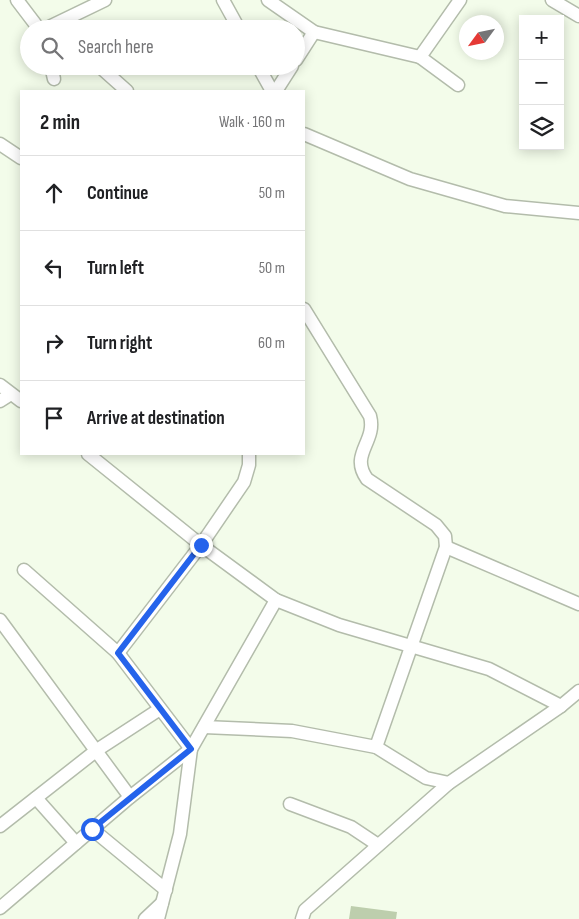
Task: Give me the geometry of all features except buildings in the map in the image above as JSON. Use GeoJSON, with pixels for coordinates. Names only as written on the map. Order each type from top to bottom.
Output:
{"type":"FeatureCollection","features":[{"type":"Feature","properties":{"kind":"street"},"geometry":{"type":"LineString","coordinates":[[17,0],[32,20]]}},
{"type":"Feature","properties":{"kind":"street"},"geometry":{"type":"LineString","coordinates":[[64,20],[105,0]]}},
{"type":"Feature","properties":{"kind":"street"},"geometry":{"type":"LineString","coordinates":[[224,0],[234,20]]}},
{"type":"Feature","properties":{"kind":"street"},"geometry":{"type":"LineString","coordinates":[[268,0],[297,20]]}},
{"type":"Feature","properties":{"kind":"street"},"geometry":{"type":"LineString","coordinates":[[420,57],[460,0]]}},
{"type":"Feature","properties":{"kind":"street"},"geometry":{"type":"LineString","coordinates":[[552,0],[579,16]]}},
{"type":"Feature","properties":{"kind":"street"},"geometry":{"type":"LineString","coordinates":[[305,26],[314,32],[420,57],[458,85]]}},
{"type":"Feature","properties":{"kind":"street"},"geometry":{"type":"LineString","coordinates":[[305,46],[314,32]]}},
{"type":"Feature","properties":{"kind":"street"},"geometry":{"type":"LineString","coordinates":[[109,75],[126,90]]}},
{"type":"Feature","properties":{"kind":"street"},"geometry":{"type":"LineString","coordinates":[[263,75],[271,90]]}},
{"type":"Feature","properties":{"kind":"street"},"geometry":{"type":"LineString","coordinates":[[277,90],[286,75]]}},
{"type":"Feature","properties":{"kind":"street"},"geometry":{"type":"LineString","coordinates":[[305,134],[410,179],[505,206],[579,213]]}},
{"type":"Feature","properties":{"kind":"street"},"geometry":{"type":"LineString","coordinates":[[0,144],[20,157]]}},
{"type":"Feature","properties":{"kind":"street"},"geometry":{"type":"LineString","coordinates":[[305,312],[370,416],[373,426],[360,461],[361,470],[367,479],[436,525],[445,536],[446,547],[376,747]]}},
{"type":"Feature","properties":{"kind":"street"},"geometry":{"type":"LineString","coordinates":[[0,385],[16,398]]}},
{"type":"Feature","properties":{"kind":"street"},"geometry":{"type":"LineString","coordinates":[[0,401],[16,398]]}},
{"type":"Feature","properties":{"kind":"street"},"geometry":{"type":"LineString","coordinates":[[89,455],[201,545],[276,600],[339,624],[411,644],[489,669],[561,706]]}},
{"type":"Feature","properties":{"kind":"street"},"geometry":{"type":"LineString","coordinates":[[118,653],[201,545],[244,482],[249,465],[249,455]]}},
{"type":"Feature","properties":{"kind":"street"},"geometry":{"type":"LineString","coordinates":[[446,547],[579,604]]}},
{"type":"Feature","properties":{"kind":"street"},"geometry":{"type":"LineString","coordinates":[[24,570],[118,653],[191,749],[180,834],[158,919]]}},
{"type":"Feature","properties":{"kind":"street"},"geometry":{"type":"LineString","coordinates":[[0,908],[130,797],[191,749],[276,600]]}},
{"type":"Feature","properties":{"kind":"street"},"geometry":{"type":"LineString","coordinates":[[0,620],[130,797]]}},
{"type":"Feature","properties":{"kind":"street"},"geometry":{"type":"LineString","coordinates":[[302,919],[305,910],[449,783],[561,706],[579,691]]}},
{"type":"Feature","properties":{"kind":"street"},"geometry":{"type":"LineString","coordinates":[[0,826],[97,750],[160,709]]}},
{"type":"Feature","properties":{"kind":"street"},"geometry":{"type":"LineString","coordinates":[[204,727],[292,731],[376,747],[426,778],[449,783]]}},
{"type":"Feature","properties":{"kind":"street"},"geometry":{"type":"LineString","coordinates":[[36,798],[76,843]]}},
{"type":"Feature","properties":{"kind":"street"},"geometry":{"type":"LineString","coordinates":[[290,804],[352,827],[378,845]]}},
{"type":"Feature","properties":{"kind":"street"},"geometry":{"type":"LineString","coordinates":[[92,829],[166,890]]}},
{"type":"Feature","properties":{"kind":"street"},"geometry":{"type":"LineString","coordinates":[[145,919],[162,903]]}},
{"type":"Feature","properties":{"kind":"green space"},"geometry":{"type":"Polygon","coordinates":[[[351,906],[397,912],[396,919],[349,919],[351,906]]]}},
{"type":"Feature","properties":{"kind":"route"},"geometry":{"type":"LineString","coordinates":[[92,829],[191,749],[118,653],[201,545]]}}]}
